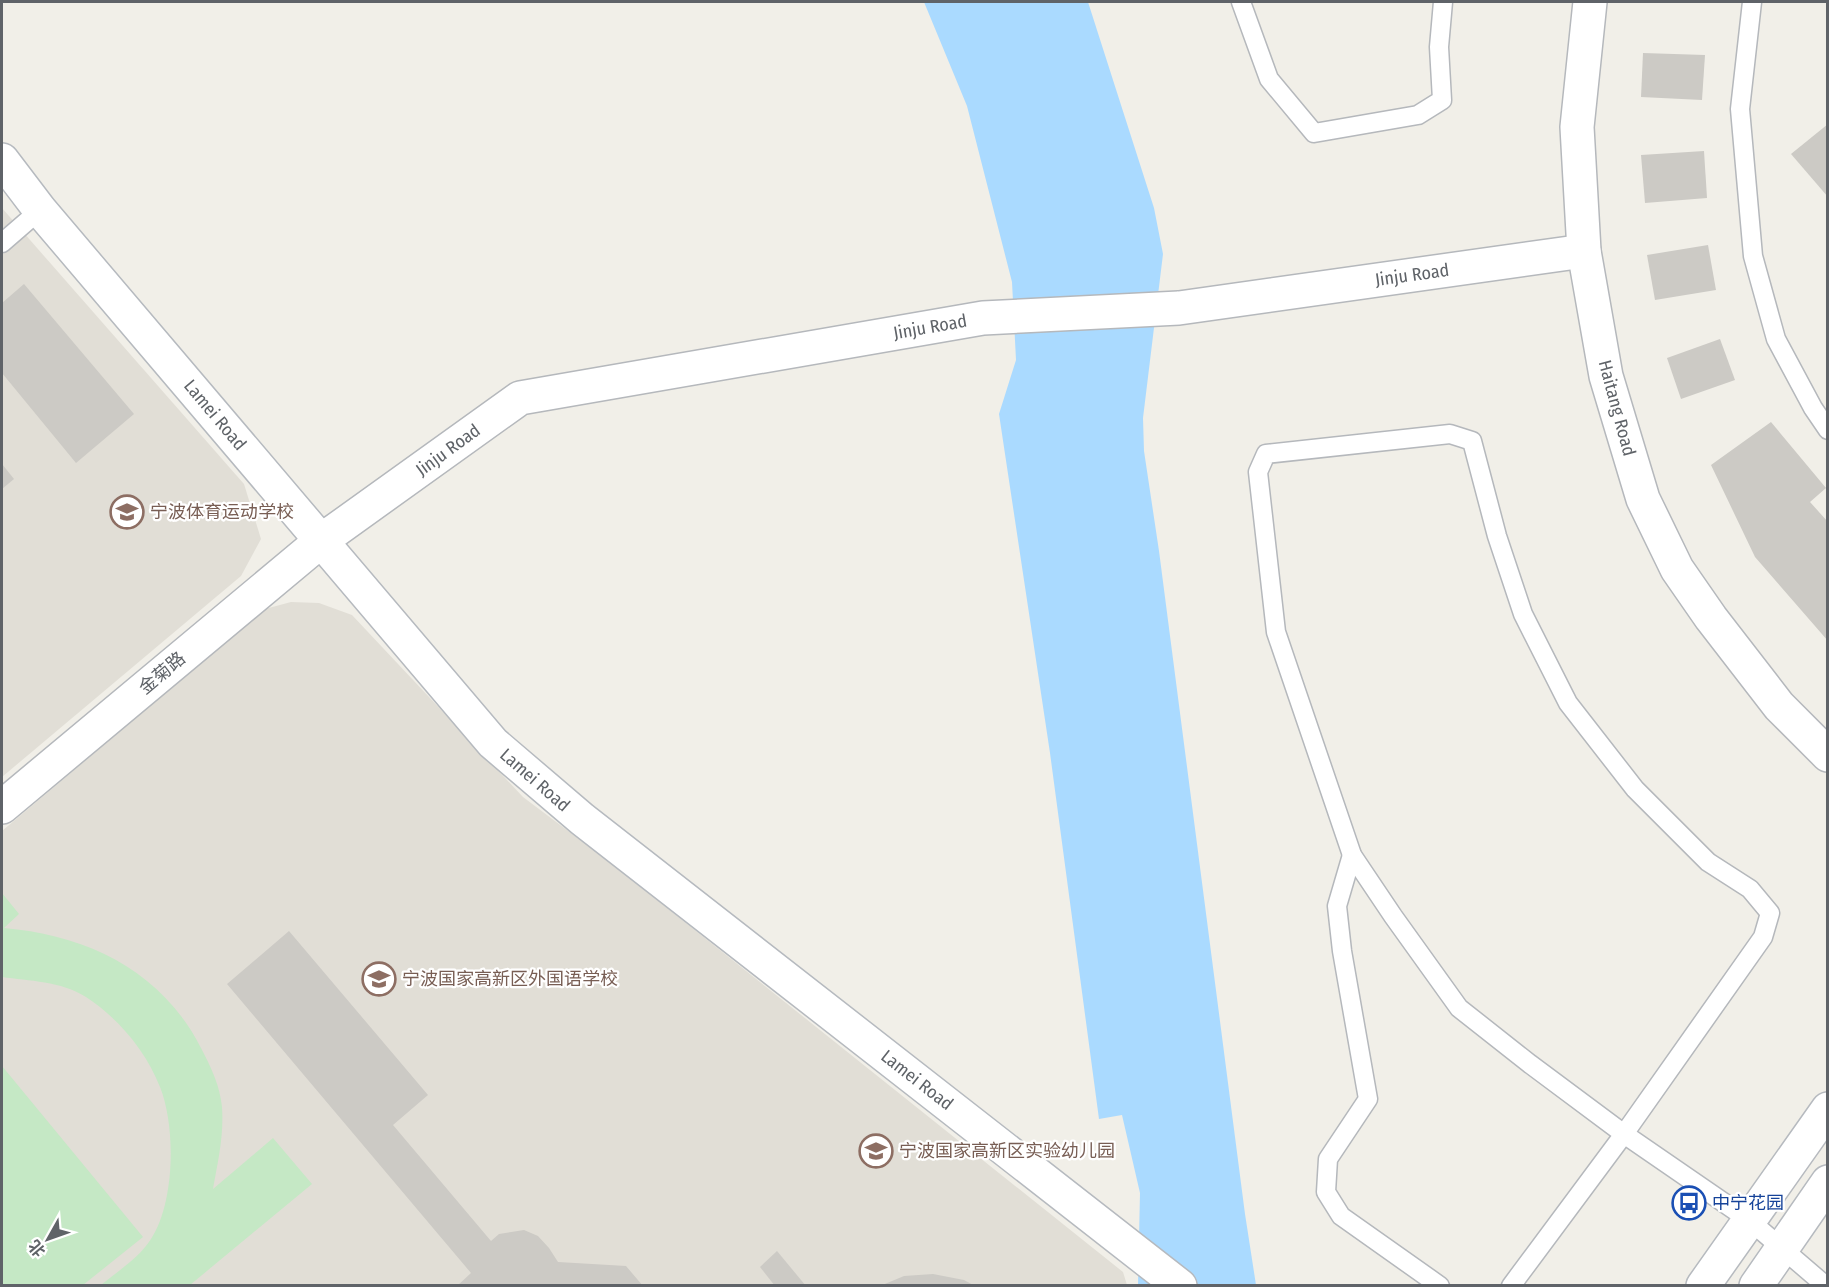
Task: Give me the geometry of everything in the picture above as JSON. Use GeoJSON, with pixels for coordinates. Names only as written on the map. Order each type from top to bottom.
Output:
{"type":"FeatureCollection","features":[{"type":"Feature","properties":{"kind":"street","name":"Haitang Road"},"geometry":{"type":"LineString","coordinates":[[1590,2],[1577,127],[1584,251],[1606,376],[1643,499],[1677,569],[1712,618],[1779,706],[1827,755]]}},
{"type":"Feature","properties":{"kind":"street","name":"Lamei Road"},"geometry":{"type":"LineString","coordinates":[[2,160],[40,210],[322,540],[408,646],[493,743],[540,786],[1180,1286]]}},
{"type":"Feature","properties":{"kind":"street","name":"Jinju Road"},"geometry":{"type":"LineString","coordinates":[[322,540],[520,398],[983,318],[1179,308],[1584,251]]}},
{"type":"Feature","properties":{"kind":"street","name":"金菊路"},"geometry":{"type":"LineString","coordinates":[[2,807],[322,540]]}},
{"type":"Feature","properties":{"kind":"street"},"geometry":{"type":"LineString","coordinates":[[1703,1286],[1827,1109]]}},
{"type":"Feature","properties":{"kind":"street"},"geometry":{"type":"LineString","coordinates":[[1756,1286],[1827,1182]]}},
{"type":"Feature","properties":{"kind":"lane"},"geometry":{"type":"LineString","coordinates":[[1241,2],[1269,79],[1314,133],[1418,115],[1442,100],[1439,47],[1443,2]]}},
{"type":"Feature","properties":{"kind":"lane"},"geometry":{"type":"LineString","coordinates":[[1752,2],[1740,109],[1753,256],[1776,339],[1820,405],[1827,430]]}},
{"type":"Feature","properties":{"kind":"lane"},"geometry":{"type":"LineString","coordinates":[[2,243],[40,210]]}},
{"type":"Feature","properties":{"kind":"lane"},"geometry":{"type":"LineString","coordinates":[[1511,1286],[1624,1134],[1763,937],[1770,913],[1750,889],[1708,862],[1635,789],[1568,703],[1523,614],[1497,536],[1472,441],[1450,434],[1266,454],[1258,472],[1276,632],[1352,855],[1459,1008],[1624,1134],[1749,1220],[1826,1286]]}},
{"type":"Feature","properties":{"kind":"lane"},"geometry":{"type":"LineString","coordinates":[[1352,855],[1337,906],[1344,962],[1368,1099],[1328,1159],[1326,1192],[1341,1216],[1440,1286]]}},
{"type":"Feature","properties":{"kind":"shaded area","name":"宁波体育运动学校"},"geometry":{"type":"Polygon","coordinates":[[[2,208],[244,484],[261,539],[241,576],[2,777],[2,208]]]}},
{"type":"Feature","properties":{"kind":"shaded area","name":"宁波国家高新区外国语学校"},"geometry":{"type":"Polygon","coordinates":[[[291,602],[319,603],[352,615],[523,797],[612,864],[1123,1272],[1127,1285],[2,1285],[2,831],[265,609],[291,602]]]}},
{"type":"Feature","properties":{"kind":"green space"},"geometry":{"type":"Polygon","coordinates":[[[2,893],[19,914],[4,928],[64,939],[93,949],[119,962],[143,978],[185,1021],[208,1062],[221,1099],[221,1138],[213,1189],[273,1138],[312,1184],[190,1285],[101,1285],[141,1252],[159,1223],[169,1185],[171,1143],[165,1103],[154,1074],[139,1048],[120,1025],[98,1005],[66,988],[45,982],[2,977],[2,893]]]}},
{"type":"Feature","properties":{"kind":"green space"},"geometry":{"type":"Polygon","coordinates":[[[2,1066],[143,1237],[83,1285],[2,1285],[2,1066]]]}},
{"type":"Feature","properties":{"kind":"water"},"geometry":{"type":"Polygon","coordinates":[[[924,2],[1088,2],[1154,208],[1163,254],[1143,418],[1144,451],[1256,1285],[1138,1285],[1140,1193],[1122,1115],[1099,1119],[1050,753],[999,414],[1016,360],[1012,282],[967,106],[924,2]]]}},
{"type":"Feature","properties":{"kind":"building"},"geometry":{"type":"Polygon","coordinates":[[[1643,53],[1705,55],[1702,100],[1641,97],[1643,53]]]}},
{"type":"Feature","properties":{"kind":"building"},"geometry":{"type":"Polygon","coordinates":[[[1828,124],[1828,197],[1791,154],[1828,124]]]}},
{"type":"Feature","properties":{"kind":"building"},"geometry":{"type":"Polygon","coordinates":[[[1704,151],[1707,198],[1645,203],[1641,155],[1704,151]]]}},
{"type":"Feature","properties":{"kind":"building"},"geometry":{"type":"Polygon","coordinates":[[[1708,245],[1716,290],[1655,300],[1647,255],[1708,245]]]}},
{"type":"Feature","properties":{"kind":"building"},"geometry":{"type":"Polygon","coordinates":[[[24,284],[134,414],[76,463],[2,373],[2,303],[24,284]]]}},
{"type":"Feature","properties":{"kind":"building"},"geometry":{"type":"Polygon","coordinates":[[[1720,339],[1735,380],[1681,399],[1667,358],[1720,339]]]}},
{"type":"Feature","properties":{"kind":"building"},"geometry":{"type":"Polygon","coordinates":[[[1771,422],[1826,488],[1810,502],[1828,522],[1828,641],[1755,557],[1711,465],[1771,422]]]}},
{"type":"Feature","properties":{"kind":"building"},"geometry":{"type":"Polygon","coordinates":[[[2,464],[14,479],[2,489],[2,464]]]}},
{"type":"Feature","properties":{"kind":"building"},"geometry":{"type":"Polygon","coordinates":[[[289,931],[428,1095],[393,1125],[491,1241],[499,1234],[524,1230],[538,1236],[558,1262],[626,1266],[643,1286],[457,1286],[471,1273],[227,984],[289,931]]]}},
{"type":"Feature","properties":{"kind":"building"},"geometry":{"type":"Polygon","coordinates":[[[777,1251],[806,1286],[775,1286],[760,1267],[777,1251]]]}},
{"type":"Feature","properties":{"kind":"building"},"geometry":{"type":"Polygon","coordinates":[[[933,1274],[964,1280],[975,1286],[880,1286],[904,1276],[933,1274]]]}},
{"type":"Feature","properties":{"kind":"place","name":"宁波体育运动学校"},"geometry":{"type":"Point","coordinates":[127,512]}},
{"type":"Feature","properties":{"kind":"place","name":"宁波国家高新区外国语学校"},"geometry":{"type":"Point","coordinates":[379,979]}},
{"type":"Feature","properties":{"kind":"place","name":"宁波国家高新区实验幼儿园"},"geometry":{"type":"Point","coordinates":[876,1151]}},
{"type":"Feature","properties":{"kind":"place","name":"中宁花园"},"geometry":{"type":"Point","coordinates":[1689,1203]}}]}
